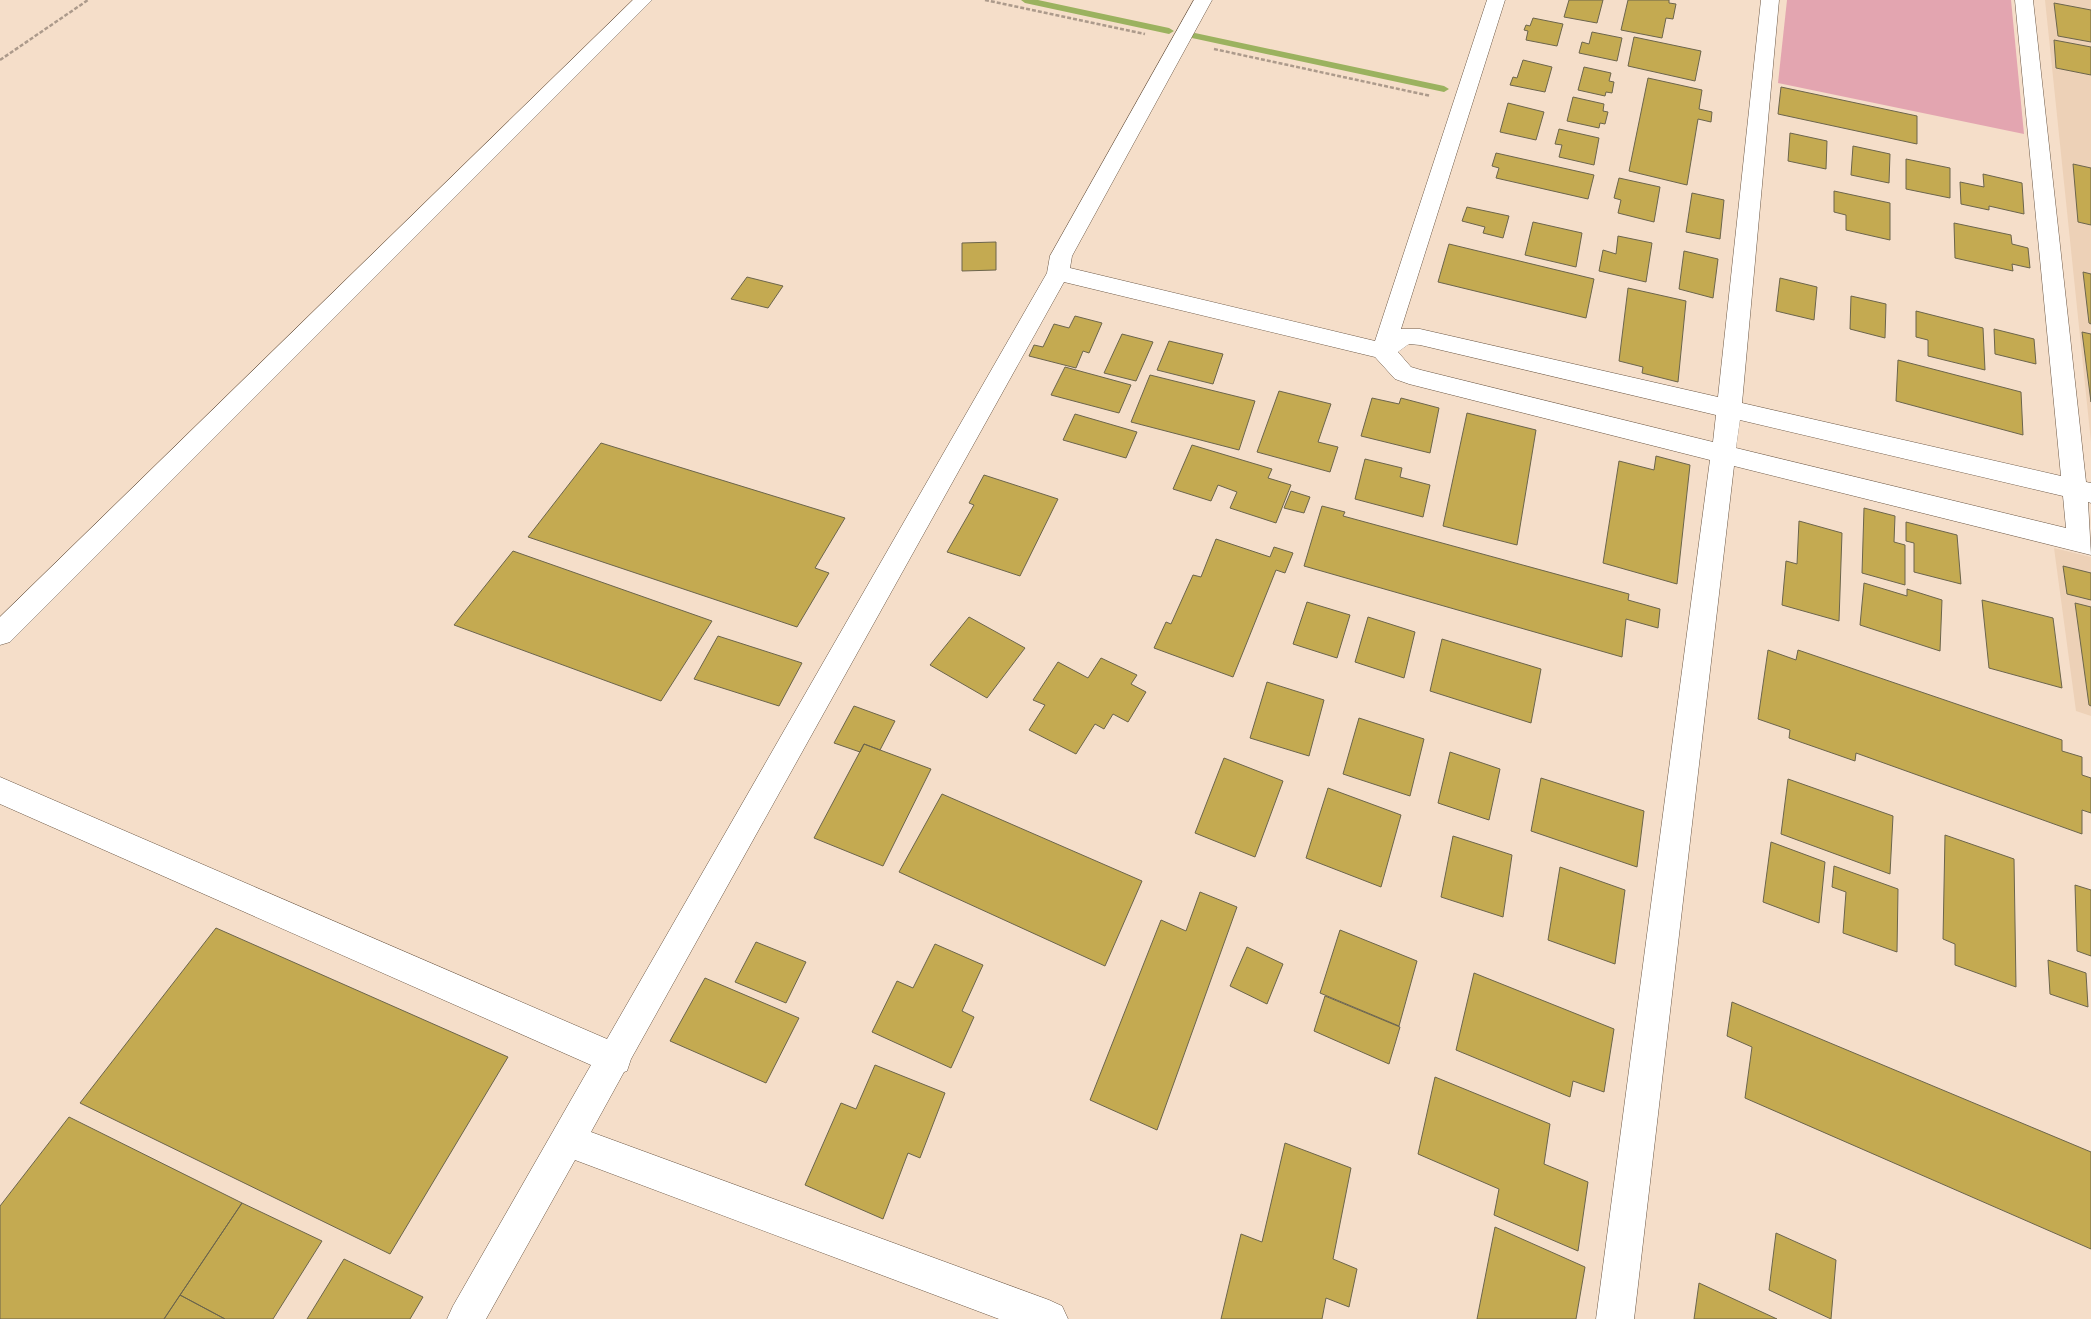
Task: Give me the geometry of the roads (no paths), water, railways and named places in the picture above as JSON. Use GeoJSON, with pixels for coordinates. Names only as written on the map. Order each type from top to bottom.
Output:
{"type":"FeatureCollection","features":[{"type":"Feature","properties":{"kind":"street"},"geometry":{"type":"LineString","coordinates":[[0,634],[644,0]]}},
{"type":"Feature","properties":{"kind":"street"},"geometry":{"type":"LineString","coordinates":[[466,1319],[615,1059],[1058,273],[1061,256],[1203,0]]}},
{"type":"Feature","properties":{"kind":"street"},"geometry":{"type":"LineString","coordinates":[[1382,351],[1496,0]]}},
{"type":"Feature","properties":{"kind":"street"},"geometry":{"type":"LineString","coordinates":[[1615,1319],[1670,900],[1730,409],[1770,0]]}},
{"type":"Feature","properties":{"kind":"street"},"geometry":{"type":"LineString","coordinates":[[1058,273],[1382,351],[1403,372],[1417,378],[1724,456],[2085,544],[2083,492],[2024,0]]}},
{"type":"Feature","properties":{"kind":"street"},"geometry":{"type":"LineString","coordinates":[[1382,351],[1405,336],[1420,337],[2083,492]]}},
{"type":"Feature","properties":{"kind":"street"},"geometry":{"type":"LineString","coordinates":[[0,790],[615,1059]]}},
{"type":"Feature","properties":{"kind":"street"},"geometry":{"type":"LineString","coordinates":[[567,1140],[1049,1319]]}},
{"type":"Feature","properties":{"kind":"waterway"},"geometry":{"type":"LineString","coordinates":[[1025,0],[1169,31]]}},
{"type":"Feature","properties":{"kind":"waterway"},"geometry":{"type":"LineString","coordinates":[[1195,36],[1444,89]]}}]}
